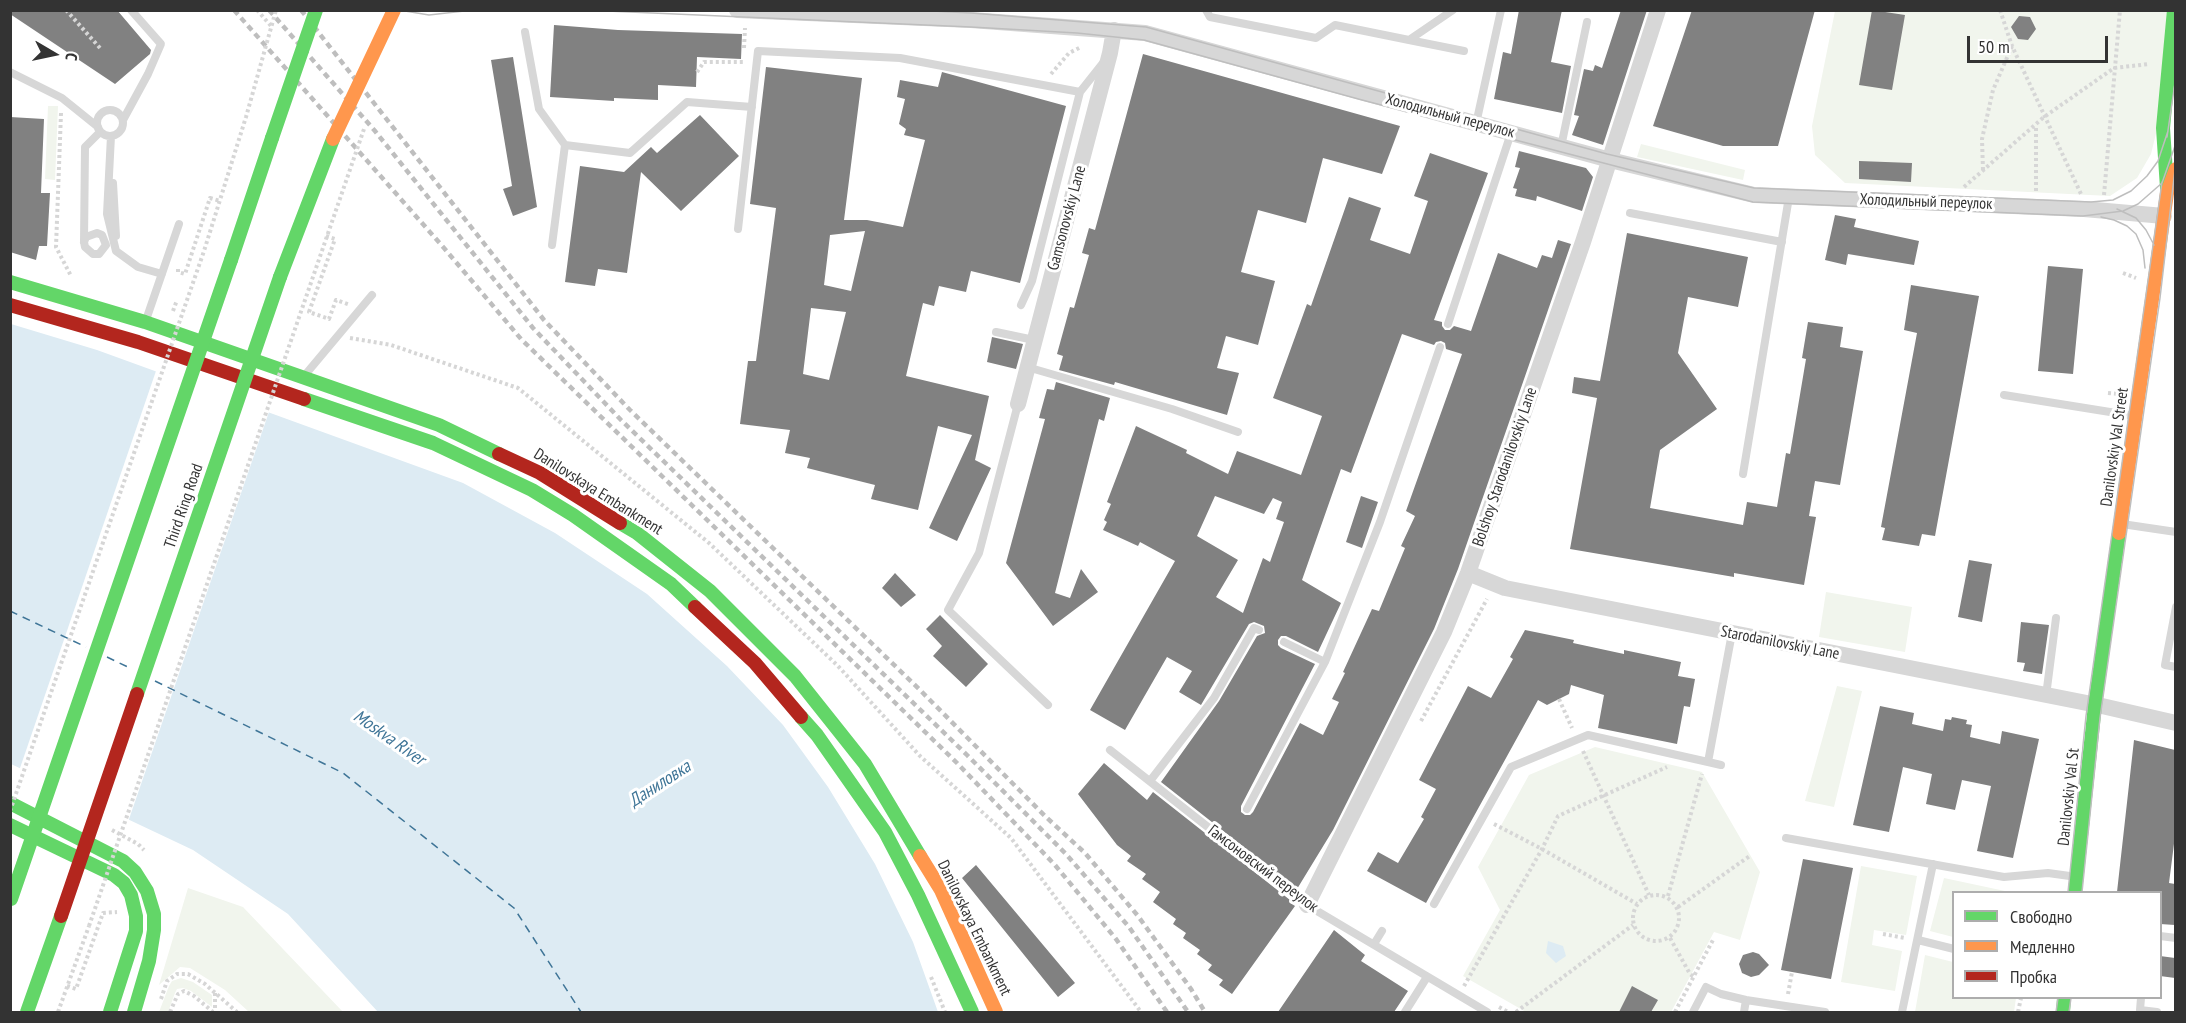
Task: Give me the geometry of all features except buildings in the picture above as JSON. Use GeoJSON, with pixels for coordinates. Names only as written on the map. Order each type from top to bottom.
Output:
{"type":"FeatureCollection","features":[{"type":"Feature","properties":{"kind":"main road"},"geometry":{"type":"LineString","coordinates":[[272,138],[302,10]]}},
{"type":"Feature","properties":{"kind":"main road"},"geometry":{"type":"LineString","coordinates":[[11,900],[316,10]]}},
{"type":"Feature","properties":{"kind":"main road"},"geometry":{"type":"LineString","coordinates":[[333,139],[394,10]]}},
{"type":"Feature","properties":{"kind":"main road"},"geometry":{"type":"LineString","coordinates":[[2171,194],[2163,128],[2174,10]]}},
{"type":"Feature","properties":{"kind":"main road","name":"Third Ring Road"},"geometry":{"type":"LineString","coordinates":[[27,1012],[280,277],[333,139],[364,43]]}},
{"type":"Feature","properties":{"kind":"main road"},"geometry":{"type":"LineString","coordinates":[[2171,194],[2175,169]]}},
{"type":"Feature","properties":{"kind":"main road","name":"Danilovskiy Val Street"},"geometry":{"type":"LineString","coordinates":[[2095,705],[2164,216],[2171,194]]}},
{"type":"Feature","properties":{"kind":"main road","name":"Danilovskaya Embankment"},"geometry":{"type":"LineString","coordinates":[[10,282],[307,372],[439,425],[540,473],[637,533],[710,591],[795,676],[865,765],[941,890],[996,1012]]}},
{"type":"Feature","properties":{"kind":"main road","name":"Danilovskaya Embankment"},"geometry":{"type":"LineString","coordinates":[[10,305],[138,342],[433,443],[532,490],[565,510],[671,584],[755,663],[817,735],[841,768],[885,832],[913,885],[972,1012]]}},
{"type":"Feature","properties":{"kind":"main road","name":"Danilovskiy Val St"},"geometry":{"type":"LineString","coordinates":[[2075,891],[2095,705]]}},
{"type":"Feature","properties":{"kind":"main road"},"geometry":{"type":"LineString","coordinates":[[10,803],[123,861],[135,872],[147,891],[154,914],[154,930],[149,961],[134,1012]]}},
{"type":"Feature","properties":{"kind":"main road"},"geometry":{"type":"LineString","coordinates":[[10,825],[18,832],[114,875],[124,883],[131,895],[136,916],[136,931],[110,1012]]}},
{"type":"Feature","properties":{"kind":"street","name":"Холодильный переулок"},"geometry":{"type":"LineString","coordinates":[[736,10],[971,20],[1145,33],[1561,147],[1754,195],[2084,209],[2164,216]]}},
{"type":"Feature","properties":{"kind":"street","name":"Bolshoy Starodanilovskiy Lane"},"geometry":{"type":"LineString","coordinates":[[1305,908],[1444,632],[1467,573],[1583,242],[1658,10]]}},
{"type":"Feature","properties":{"kind":"street","name":"Gamsonovskiy Lane"},"geometry":{"type":"LineString","coordinates":[[1017,404],[1110,53],[1114,30]]}},
{"type":"Feature","properties":{"kind":"street","name":"Starodanilovskiy Lane"},"geometry":{"type":"LineString","coordinates":[[1467,573],[1505,588],[2095,705],[2175,723]]}},
{"type":"Feature","properties":{"kind":"lane"},"geometry":{"type":"LineString","coordinates":[[111,136],[121,131],[123,120],[161,44],[131,10]]}},
{"type":"Feature","properties":{"kind":"lane"},"geometry":{"type":"LineString","coordinates":[[1206,10],[1210,16],[1316,38],[1335,25],[1464,51]]}},
{"type":"Feature","properties":{"kind":"lane"},"geometry":{"type":"LineString","coordinates":[[1409,40],[1453,10]]}},
{"type":"Feature","properties":{"kind":"lane"},"geometry":{"type":"LineString","coordinates":[[1476,124],[1501,10]]}},
{"type":"Feature","properties":{"kind":"lane"},"geometry":{"type":"LineString","coordinates":[[1561,147],[1587,22]]}},
{"type":"Feature","properties":{"kind":"lane"},"geometry":{"type":"LineString","coordinates":[[525,32],[539,109],[565,145],[552,245]]}},
{"type":"Feature","properties":{"kind":"lane"},"geometry":{"type":"LineString","coordinates":[[738,229],[758,51],[900,58],[1080,92]]}},
{"type":"Feature","properties":{"kind":"lane"},"geometry":{"type":"LineString","coordinates":[[1021,305],[1032,282],[1080,92],[1110,53]]}},
{"type":"Feature","properties":{"kind":"lane"},"geometry":{"type":"LineString","coordinates":[[10,72],[62,98],[99,130],[111,136]]}},
{"type":"Feature","properties":{"kind":"lane"},"geometry":{"type":"LineString","coordinates":[[565,145],[630,153],[687,102],[752,106]]}},
{"type":"Feature","properties":{"kind":"lane"},"geometry":{"type":"LineString","coordinates":[[99,130],[97,121],[104,112],[115,111],[123,120]]}},
{"type":"Feature","properties":{"kind":"lane"},"geometry":{"type":"LineString","coordinates":[[99,130],[85,147],[84,242],[88,252],[99,254],[116,251]]}},
{"type":"Feature","properties":{"kind":"lane"},"geometry":{"type":"LineString","coordinates":[[1448,324],[1511,133]]}},
{"type":"Feature","properties":{"kind":"lane"},"geometry":{"type":"LineString","coordinates":[[111,136],[116,251]]}},
{"type":"Feature","properties":{"kind":"lane"},"geometry":{"type":"LineString","coordinates":[[1743,474],[1789,197]]}},
{"type":"Feature","properties":{"kind":"lane"},"geometry":{"type":"LineString","coordinates":[[1630,213],[1782,242]]}},
{"type":"Feature","properties":{"kind":"lane"},"geometry":{"type":"LineString","coordinates":[[138,342],[179,224]]}},
{"type":"Feature","properties":{"kind":"lane"},"geometry":{"type":"LineString","coordinates":[[84,242],[91,233],[102,235],[116,251],[138,267],[162,274]]}},
{"type":"Feature","properties":{"kind":"lane"},"geometry":{"type":"LineString","coordinates":[[99,254],[106,245],[105,240]]}},
{"type":"Feature","properties":{"kind":"lane"},"geometry":{"type":"LineString","coordinates":[[307,372],[372,295]]}},
{"type":"Feature","properties":{"kind":"lane"},"geometry":{"type":"LineString","coordinates":[[996,332],[1034,340]]}},
{"type":"Feature","properties":{"kind":"lane"},"geometry":{"type":"LineString","coordinates":[[1247,809],[1325,662],[1380,522],[1440,347]]}},
{"type":"Feature","properties":{"kind":"lane"},"geometry":{"type":"LineString","coordinates":[[1027,367],[1172,409],[1238,432]]}},
{"type":"Feature","properties":{"kind":"lane"},"geometry":{"type":"LineString","coordinates":[[2004,396],[2135,416]]}},
{"type":"Feature","properties":{"kind":"lane"},"geometry":{"type":"LineString","coordinates":[[1017,404],[979,553],[948,610],[1048,705]]}},
{"type":"Feature","properties":{"kind":"lane"},"geometry":{"type":"LineString","coordinates":[[2121,524],[2175,531]]}},
{"type":"Feature","properties":{"kind":"lane"},"geometry":{"type":"LineString","coordinates":[[2175,607],[2165,665],[2175,667]]}},
{"type":"Feature","properties":{"kind":"lane"},"geometry":{"type":"LineString","coordinates":[[2046,696],[2056,618]]}},
{"type":"Feature","properties":{"kind":"lane"},"geometry":{"type":"LineString","coordinates":[[1150,781],[1214,698],[1254,628],[1259,630]]}},
{"type":"Feature","properties":{"kind":"lane"},"geometry":{"type":"LineString","coordinates":[[1708,762],[1732,633]]}},
{"type":"Feature","properties":{"kind":"lane"},"geometry":{"type":"LineString","coordinates":[[1284,642],[1325,662]]}},
{"type":"Feature","properties":{"kind":"lane"},"geometry":{"type":"LineString","coordinates":[[1434,904],[1511,767],[1588,735],[1721,765]]}},
{"type":"Feature","properties":{"kind":"lane","name":"Гамсоновский переулок"},"geometry":{"type":"LineString","coordinates":[[1110,750],[1305,908],[1374,944],[1486,1012]]}},
{"type":"Feature","properties":{"kind":"lane"},"geometry":{"type":"LineString","coordinates":[[1786,838],[2004,877],[2048,873],[2077,878]]}},
{"type":"Feature","properties":{"kind":"lane"},"geometry":{"type":"LineString","coordinates":[[1902,1012],[1933,864]]}},
{"type":"Feature","properties":{"kind":"lane"},"geometry":{"type":"LineString","coordinates":[[1374,944],[1382,931]]}},
{"type":"Feature","properties":{"kind":"lane"},"geometry":{"type":"LineString","coordinates":[[1918,940],[1952,949]]}},
{"type":"Feature","properties":{"kind":"lane"},"geometry":{"type":"LineString","coordinates":[[1405,1012],[1427,977]]}},
{"type":"Feature","properties":{"kind":"lane"},"geometry":{"type":"LineString","coordinates":[[1693,1012],[1706,987],[1721,994],[1822,1012]]}},
{"type":"Feature","properties":{"kind":"lane"},"geometry":{"type":"LineString","coordinates":[[1744,1012],[1746,999]]}},
{"type":"Feature","properties":{"kind":"lane"},"geometry":{"type":"LineString","coordinates":[[2141,999],[2140,1010],[2157,1012]]}},
{"type":"Feature","properties":{"kind":"path"},"geometry":{"type":"LineString","coordinates":[[66,10],[100,48]]}},
{"type":"Feature","properties":{"kind":"path"},"geometry":{"type":"LineString","coordinates":[[257,10],[271,26]]}},
{"type":"Feature","properties":{"kind":"path"},"geometry":{"type":"LineString","coordinates":[[10,811],[220,201],[276,10]]}},
{"type":"Feature","properties":{"kind":"path"},"geometry":{"type":"LineString","coordinates":[[2000,10],[2012,46],[2080,193],[2084,209]]}},
{"type":"Feature","properties":{"kind":"path"},"geometry":{"type":"LineString","coordinates":[[2105,185],[2120,10]]}},
{"type":"Feature","properties":{"kind":"path"},"geometry":{"type":"LineString","coordinates":[[697,72],[704,62],[743,62],[745,28]]}},
{"type":"Feature","properties":{"kind":"path"},"geometry":{"type":"LineString","coordinates":[[1983,170],[1982,140],[1991,100],[2012,46]]}},
{"type":"Feature","properties":{"kind":"path"},"geometry":{"type":"LineString","coordinates":[[1041,84],[1069,53],[1082,47]]}},
{"type":"Feature","properties":{"kind":"path"},"geometry":{"type":"LineString","coordinates":[[1961,189],[2044,117],[2114,68],[2149,64]]}},
{"type":"Feature","properties":{"kind":"path"},"geometry":{"type":"LineString","coordinates":[[62,98],[56,247],[71,276]]}},
{"type":"Feature","properties":{"kind":"path"},"geometry":{"type":"LineString","coordinates":[[2036,125],[2036,191]]}},
{"type":"Feature","properties":{"kind":"path"},"geometry":{"type":"LineString","coordinates":[[180,264],[178,272],[185,274],[210,198],[220,201]]}},
{"type":"Feature","properties":{"kind":"path"},"geometry":{"type":"LineString","coordinates":[[58,1012],[326,236],[335,239],[309,312],[329,319],[336,300]]}},
{"type":"Feature","properties":{"kind":"path"},"geometry":{"type":"LineString","coordinates":[[2123,273],[2138,279]]}},
{"type":"Feature","properties":{"kind":"path"},"geometry":{"type":"LineString","coordinates":[[155,363],[166,367]]}},
{"type":"Feature","properties":{"kind":"path"},"geometry":{"type":"LineString","coordinates":[[2108,393],[2122,394]]}},
{"type":"Feature","properties":{"kind":"path"},"geometry":{"type":"LineString","coordinates":[[262,401],[273,405]]}},
{"type":"Feature","properties":{"kind":"path"},"geometry":{"type":"LineString","coordinates":[[1419,725],[1485,599],[1493,600]]}},
{"type":"Feature","properties":{"kind":"path"},"geometry":{"type":"LineString","coordinates":[[1559,699],[1578,740]]}},
{"type":"Feature","properties":{"kind":"path"},"geometry":{"type":"LineString","coordinates":[[1583,752],[1649,895]]}},
{"type":"Feature","properties":{"kind":"path"},"geometry":{"type":"LineString","coordinates":[[1468,980],[1542,849],[1558,816],[1672,765],[1674,755]]}},
{"type":"Feature","properties":{"kind":"path"},"geometry":{"type":"LineString","coordinates":[[1668,896],[1702,772],[1708,762]]}},
{"type":"Feature","properties":{"kind":"path"},"geometry":{"type":"LineString","coordinates":[[1500,827],[1636,904]]}},
{"type":"Feature","properties":{"kind":"path"},"geometry":{"type":"LineString","coordinates":[[1678,907],[1751,855]]}},
{"type":"Feature","properties":{"kind":"path"},"geometry":{"type":"LineString","coordinates":[[1649,895],[1668,896],[1678,907],[1680,918],[1677,929],[1670,938],[1659,942],[1648,941],[1639,935],[1633,925],[1632,914],[1636,904],[1649,895]]}},
{"type":"Feature","properties":{"kind":"path"},"geometry":{"type":"LineString","coordinates":[[67,986],[76,989],[104,913],[117,912]]}},
{"type":"Feature","properties":{"kind":"path"},"geometry":{"type":"LineString","coordinates":[[1516,1012],[1633,925]]}},
{"type":"Feature","properties":{"kind":"path"},"geometry":{"type":"LineString","coordinates":[[1883,934],[1918,940]]}},
{"type":"Feature","properties":{"kind":"path"},"geometry":{"type":"LineString","coordinates":[[1670,938],[1690,974]]}},
{"type":"Feature","properties":{"kind":"path"},"geometry":{"type":"LineString","coordinates":[[1675,1012],[1714,938]]}},
{"type":"Feature","properties":{"kind":"path"},"geometry":{"type":"LineString","coordinates":[[929,970],[945,1012]]}},
{"type":"Feature","properties":{"kind":"path"},"geometry":{"type":"LineString","coordinates":[[1786,1006],[1792,972]]}},
{"type":"Feature","properties":{"kind":"path"},"geometry":{"type":"LineString","coordinates":[[160,1002],[167,981],[177,974],[188,974],[205,984],[237,1012]]}},
{"type":"Feature","properties":{"kind":"path"},"geometry":{"type":"LineString","coordinates":[[170,1012],[178,994],[184,991],[214,1012]]}},
{"type":"Feature","properties":{"kind":"path"},"geometry":{"type":"LineString","coordinates":[[214,1012],[215,993]]}},
{"type":"Feature","properties":{"kind":"shaded area"},"geometry":{"type":"Polygon","coordinates":[[[1835,11],[2167,11],[2159,121],[2151,154],[2137,178],[2110,196],[1845,183],[1815,155],[1812,126],[1835,11]]]}},
{"type":"Feature","properties":{"kind":"shaded area"},"geometry":{"type":"Polygon","coordinates":[[[48,106],[58,106],[55,180],[45,179],[48,106]]]}},
{"type":"Feature","properties":{"kind":"shaded area"},"geometry":{"type":"Polygon","coordinates":[[[1641,144],[1745,170],[1743,180],[1637,157],[1641,144]]]}},
{"type":"Feature","properties":{"kind":"shaded area"},"geometry":{"type":"Polygon","coordinates":[[[1826,592],[1912,607],[1905,652],[1819,637],[1826,592]]]}},
{"type":"Feature","properties":{"kind":"shaded area"},"geometry":{"type":"Polygon","coordinates":[[[1837,686],[1862,691],[1834,807],[1805,801],[1837,686]]]}},
{"type":"Feature","properties":{"kind":"shaded area"},"geometry":{"type":"Polygon","coordinates":[[[1595,747],[1702,772],[1760,872],[1740,940],[1714,932],[1671,1012],[1526,1012],[1463,976],[1500,910],[1478,867],[1529,775],[1595,747]]]}},
{"type":"Feature","properties":{"kind":"shaded area"},"geometry":{"type":"Polygon","coordinates":[[[1861,866],[1917,876],[1906,935],[1874,930],[1872,945],[1902,951],[1895,991],[1841,982],[1861,866]]]}},
{"type":"Feature","properties":{"kind":"shaded area"},"geometry":{"type":"Polygon","coordinates":[[[1944,878],[2005,891],[1952,891],[1952,937],[1930,931],[1944,878]]]}},
{"type":"Feature","properties":{"kind":"shaded area"},"geometry":{"type":"Polygon","coordinates":[[[188,888],[243,907],[343,1012],[249,1012],[225,990],[190,968],[180,967],[159,985],[188,888]]]}},
{"type":"Feature","properties":{"kind":"shaded area"},"geometry":{"type":"Polygon","coordinates":[[[1925,955],[1952,962],[1952,999],[2016,999],[2014,1012],[1915,1012],[1925,955]]]}},
{"type":"Feature","properties":{"kind":"shaded area"},"geometry":{"type":"Polygon","coordinates":[[[181,978],[193,982],[212,995],[212,1007],[191,991],[183,988],[177,989],[168,1012],[159,1012],[172,981],[181,978]]]}},
{"type":"Feature","properties":{"kind":"water"},"geometry":{"type":"Polygon","coordinates":[[[11,324],[97,350],[463,483],[555,533],[647,594],[727,666],[783,725],[828,787],[875,864],[913,942],[938,1012],[378,1012],[288,914],[193,850],[11,764],[11,324]]]}},
{"type":"Feature","properties":{"kind":"water"},"geometry":{"type":"Polygon","coordinates":[[[1548,941],[1563,946],[1566,956],[1556,963],[1546,953],[1548,941]]]}},
{"type":"Feature","properties":{"kind":"pier"},"geometry":{"type":"Polygon","coordinates":[[[157,368],[270,409],[128,822],[19,771],[157,368]]]}},
{"type":"Feature","properties":{"kind":"ferry route"},"geometry":{"type":"LineString","coordinates":[[10,611],[86,647]]}},
{"type":"Feature","properties":{"kind":"ferry route"},"geometry":{"type":"LineString","coordinates":[[107,657],[132,669]]}},
{"type":"Feature","properties":{"kind":"ferry route"},"geometry":{"type":"LineString","coordinates":[[155,681],[343,773],[514,908],[581,1012]]}},
{"type":"Feature","properties":{"kind":"tram line"},"geometry":{"type":"LineString","coordinates":[[399,10],[429,15],[473,10]]}},
{"type":"Feature","properties":{"kind":"tram line"},"geometry":{"type":"LineString","coordinates":[[525,10],[607,11],[971,27],[1077,33],[1144,40],[1362,100],[1753,202],[2083,216],[2123,211],[2138,204],[2162,183],[2176,143]]}},
{"type":"Feature","properties":{"kind":"tram line"},"geometry":{"type":"LineString","coordinates":[[912,10],[1146,27],[1607,154],[1754,188],[2091,202],[2113,200],[2131,191],[2147,176],[2158,161],[2168,131]]}},
{"type":"Feature","properties":{"kind":"tram line"},"geometry":{"type":"LineString","coordinates":[[2167,137],[2176,76]]}},
{"type":"Feature","properties":{"kind":"tram line"},"geometry":{"type":"LineString","coordinates":[[2082,891],[2100,718],[2160,298],[2176,161]]}},
{"type":"Feature","properties":{"kind":"tram line"},"geometry":{"type":"LineString","coordinates":[[2068,891],[2086,716],[2162,182]]}},
{"type":"Feature","properties":{"kind":"tram line"},"geometry":{"type":"LineString","coordinates":[[2117,209],[2136,218],[2154,245]]}},
{"type":"Feature","properties":{"kind":"tram line"},"geometry":{"type":"LineString","coordinates":[[2101,217],[2127,226],[2136,234],[2143,250],[2145,268]]}},
{"type":"Feature","properties":{"kind":"tram line"},"geometry":{"type":"LineString","coordinates":[[2056,1012],[2058,999]]}},
{"type":"Feature","properties":{"kind":"tram line"},"geometry":{"type":"LineString","coordinates":[[2069,1012],[2071,999]]}},
{"type":"Feature","properties":{"kind":"railway"},"geometry":{"type":"LineString","coordinates":[[234,10],[521,339],[957,763],[1055,865],[1116,939],[1167,1012]]}},
{"type":"Feature","properties":{"kind":"railway"},"geometry":{"type":"LineString","coordinates":[[269,10],[375,131],[533,328],[621,420],[1066,854],[1129,927],[1188,1012]]}},
{"type":"Feature","properties":{"kind":"railway"},"geometry":{"type":"LineString","coordinates":[[301,10],[544,320],[630,410],[1085,853],[1138,916],[1205,1012]]}},
{"type":"Feature","properties":{"kind":"traffic: fast"},"geometry":{"type":"LineString","coordinates":[[272,138],[316,10]]}},
{"type":"Feature","properties":{"kind":"traffic: fast"},"geometry":{"type":"LineString","coordinates":[[2167,188],[2163,128],[2174,10]]}},
{"type":"Feature","properties":{"kind":"traffic: fast"},"geometry":{"type":"LineString","coordinates":[[231,260],[272,138]]}},
{"type":"Feature","properties":{"kind":"traffic: fast"},"geometry":{"type":"LineString","coordinates":[[280,277],[333,139]]}},
{"type":"Feature","properties":{"kind":"traffic: fast"},"geometry":{"type":"LineString","coordinates":[[11,899],[231,260]]}},
{"type":"Feature","properties":{"kind":"traffic: fast"},"geometry":{"type":"LineString","coordinates":[[137,694],[280,277]]}},
{"type":"Feature","properties":{"kind":"traffic: fast"},"geometry":{"type":"LineString","coordinates":[[10,282],[145,322],[439,425],[499,454]]}},
{"type":"Feature","properties":{"kind":"traffic: fast"},"geometry":{"type":"LineString","coordinates":[[304,399],[433,443],[532,490],[573,515],[671,584],[695,607]]}},
{"type":"Feature","properties":{"kind":"traffic: fast"},"geometry":{"type":"LineString","coordinates":[[620,523],[637,533],[710,591],[795,676],[865,764],[920,856]]}},
{"type":"Feature","properties":{"kind":"traffic: fast"},"geometry":{"type":"LineString","coordinates":[[2075,891],[2095,705],[2119,533]]}},
{"type":"Feature","properties":{"kind":"traffic: fast"},"geometry":{"type":"LineString","coordinates":[[801,717],[817,735],[885,832],[918,895],[972,1012]]}},
{"type":"Feature","properties":{"kind":"traffic: fast"},"geometry":{"type":"LineString","coordinates":[[10,803],[123,861],[135,872],[147,891],[154,914],[154,930],[149,961],[134,1012]]}},
{"type":"Feature","properties":{"kind":"traffic: fast"},"geometry":{"type":"LineString","coordinates":[[10,825],[114,875],[124,883],[131,895],[136,916],[136,931],[110,1012]]}},
{"type":"Feature","properties":{"kind":"traffic: fast"},"geometry":{"type":"LineString","coordinates":[[27,1012],[61,916]]}},
{"type":"Feature","properties":{"kind":"traffic: fast"},"geometry":{"type":"LineString","coordinates":[[2063,1012],[2064,999]]}},
{"type":"Feature","properties":{"kind":"traffic: slow"},"geometry":{"type":"LineString","coordinates":[[333,139],[394,10]]}},
{"type":"Feature","properties":{"kind":"traffic: slow"},"geometry":{"type":"LineString","coordinates":[[2119,533],[2167,193],[2176,169]]}},
{"type":"Feature","properties":{"kind":"traffic: slow"},"geometry":{"type":"LineString","coordinates":[[920,856],[941,890],[996,1012]]}},
{"type":"Feature","properties":{"kind":"traffic: jam"},"geometry":{"type":"LineString","coordinates":[[10,305],[138,342],[304,399]]}},
{"type":"Feature","properties":{"kind":"traffic: jam"},"geometry":{"type":"LineString","coordinates":[[499,454],[540,473],[620,523]]}},
{"type":"Feature","properties":{"kind":"traffic: jam"},"geometry":{"type":"LineString","coordinates":[[695,607],[755,663],[801,717]]}},
{"type":"Feature","properties":{"kind":"traffic: jam"},"geometry":{"type":"LineString","coordinates":[[61,916],[137,694]]}},
{"type":"Feature","properties":{"kind":"water label","name":"Moskva River"},"geometry":{"type":"Point","coordinates":[389,738]}},
{"type":"Feature","properties":{"kind":"water label","name":"Даниловка"},"geometry":{"type":"Point","coordinates":[660,784]}}]}
